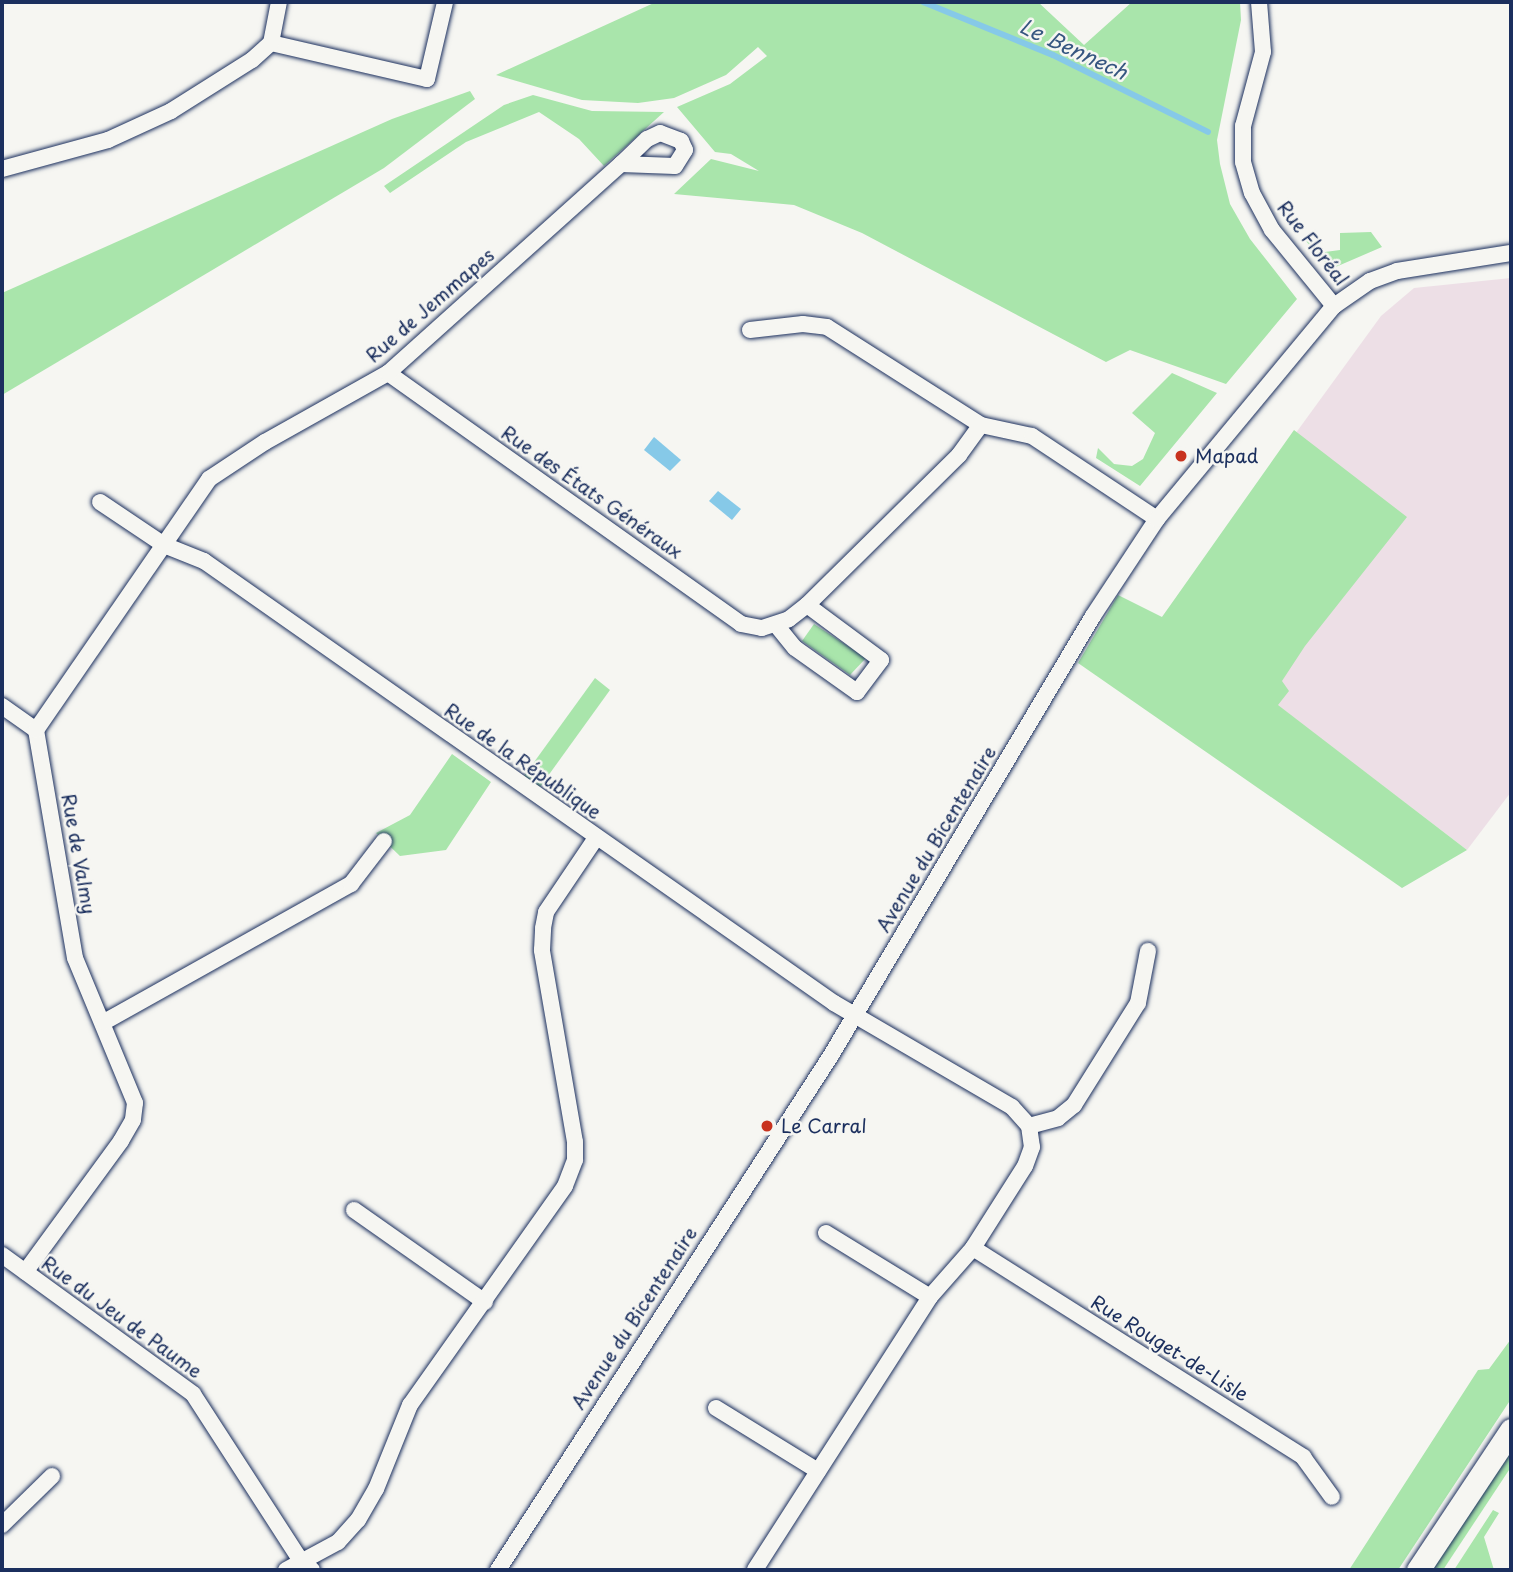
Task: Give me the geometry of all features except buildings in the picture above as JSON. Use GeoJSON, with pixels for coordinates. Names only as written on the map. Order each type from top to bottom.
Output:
{"type":"FeatureCollection","features":[{"type":"Feature","properties":{"kind":"street"},"geometry":{"type":"LineString","coordinates":[[2,169],[108,140],[171,111],[252,60],[271,43],[279,2]]}},
{"type":"Feature","properties":{"kind":"street"},"geometry":{"type":"LineString","coordinates":[[271,43],[427,79],[446,2]]}},
{"type":"Feature","properties":{"kind":"street","name":"Rue Floréal"},"geometry":{"type":"LineString","coordinates":[[1259,2],[1263,52],[1243,126],[1243,162],[1272,230],[1334,306]]}},
{"type":"Feature","properties":{"kind":"street","name":"Rue de Jemmapes"},"geometry":{"type":"LineString","coordinates":[[36,730],[209,479],[265,442],[388,373],[621,164]]}},
{"type":"Feature","properties":{"kind":"street","name":"Avenue du Bicentenaire"},"geometry":{"type":"LineString","coordinates":[[498,1570],[855,1015],[1093,616],[1157,519],[1334,306],[1370,282],[1397,271],[1511,253]]}},
{"type":"Feature","properties":{"kind":"street"},"geometry":{"type":"LineString","coordinates":[[750,330],[803,324],[827,327],[981,425],[1032,436],[1157,519]]}},
{"type":"Feature","properties":{"kind":"street","name":"Rue des États Généraux"},"geometry":{"type":"LineString","coordinates":[[388,373],[741,624],[776,626]]}},
{"type":"Feature","properties":{"kind":"street"},"geometry":{"type":"LineString","coordinates":[[807,605],[881,660],[858,692],[795,648],[776,626],[807,605],[959,455],[981,425]]}},
{"type":"Feature","properties":{"kind":"street"},"geometry":{"type":"LineString","coordinates":[[100,502],[164,545]]}},
{"type":"Feature","properties":{"kind":"street","name":"Rue de la République"},"geometry":{"type":"LineString","coordinates":[[164,545],[204,561],[596,838],[855,1015],[1012,1107],[1029,1126]]}},
{"type":"Feature","properties":{"kind":"street"},"geometry":{"type":"LineString","coordinates":[[2,706],[36,730]]}},
{"type":"Feature","properties":{"kind":"street","name":"Rue de Valmy"},"geometry":{"type":"LineString","coordinates":[[25,1272],[133,1120],[132,1089],[75,958],[36,730]]}},
{"type":"Feature","properties":{"kind":"street"},"geometry":{"type":"LineString","coordinates":[[286,1570],[307,1566],[338,1542],[358,1520],[410,1405],[565,1186],[575,1160],[542,950],[543,928],[546,912],[596,838]]}},
{"type":"Feature","properties":{"kind":"street"},"geometry":{"type":"LineString","coordinates":[[104,1022],[351,884],[384,841]]}},
{"type":"Feature","properties":{"kind":"street"},"geometry":{"type":"LineString","coordinates":[[755,1570],[930,1297],[973,1248],[1025,1166],[1032,1147],[1029,1126],[1058,1118],[1074,1105],[1138,1003],[1148,951]]}},
{"type":"Feature","properties":{"kind":"street"},"geometry":{"type":"LineString","coordinates":[[354,1210],[485,1302]]}},
{"type":"Feature","properties":{"kind":"street"},"geometry":{"type":"LineString","coordinates":[[826,1233],[930,1297]]}},
{"type":"Feature","properties":{"kind":"street","name":"Rue Rouget-de-Lisle"},"geometry":{"type":"LineString","coordinates":[[973,1248],[1303,1457],[1332,1497]]}},
{"type":"Feature","properties":{"kind":"street","name":"Rue du Jeu de Paume"},"geometry":{"type":"LineString","coordinates":[[2,1255],[193,1394],[307,1566]]}},
{"type":"Feature","properties":{"kind":"street"},"geometry":{"type":"LineString","coordinates":[[716,1408],[818,1471]]}},
{"type":"Feature","properties":{"kind":"street"},"geometry":{"type":"LineString","coordinates":[[1418,1570],[1511,1430]]}},
{"type":"Feature","properties":{"kind":"street"},"geometry":{"type":"LineString","coordinates":[[2,1525],[52,1476]]}},
{"type":"Feature","properties":{"kind":"shaded area"},"geometry":{"type":"Polygon","coordinates":[[[1511,278],[1511,792],[1467,850],[1162,617],[1381,316],[1414,288],[1511,278]]]}},
{"type":"Feature","properties":{"kind":"green space"},"geometry":{"type":"Polygon","coordinates":[[[656,2],[1038,2],[1084,45],[1132,2],[1240,2],[1241,20],[1217,140],[1220,164],[1230,204],[1250,239],[1297,299],[1226,384],[1130,350],[1106,362],[862,233],[794,205],[674,194],[711,159],[759,171],[731,154],[715,152],[677,107],[730,84],[767,56],[758,47],[726,75],[674,98],[638,103],[582,100],[496,75],[656,2]]]}},
{"type":"Feature","properties":{"kind":"green space"},"geometry":{"type":"Polygon","coordinates":[[[470,91],[475,99],[384,168],[2,395],[2,293],[392,119],[470,91]]]}},
{"type":"Feature","properties":{"kind":"green space"},"geometry":{"type":"Polygon","coordinates":[[[533,95],[592,111],[664,112],[604,166],[579,139],[539,112],[466,142],[390,193],[384,186],[504,105],[533,95]]]}},
{"type":"Feature","properties":{"kind":"green space"},"geometry":{"type":"Polygon","coordinates":[[[1371,232],[1382,247],[1331,269],[1304,239],[1325,252],[1340,250],[1340,233],[1371,232]]]}},
{"type":"Feature","properties":{"kind":"green space"},"geometry":{"type":"Polygon","coordinates":[[[1172,373],[1217,393],[1140,486],[1096,458],[1098,448],[1114,464],[1132,466],[1143,459],[1155,433],[1132,413],[1172,373]]]}},
{"type":"Feature","properties":{"kind":"green space"},"geometry":{"type":"Polygon","coordinates":[[[1294,430],[1407,517],[1305,646],[1282,681],[1289,691],[1278,705],[1467,850],[1402,888],[1078,663],[1118,595],[1162,617],[1294,430]]]}},
{"type":"Feature","properties":{"kind":"green space"},"geometry":{"type":"Polygon","coordinates":[[[814,624],[866,658],[850,675],[802,641],[814,624]]]}},
{"type":"Feature","properties":{"kind":"green space"},"geometry":{"type":"Polygon","coordinates":[[[595,678],[610,690],[540,787],[524,776],[595,678]]]}},
{"type":"Feature","properties":{"kind":"green space"},"geometry":{"type":"Polygon","coordinates":[[[452,754],[491,782],[446,850],[400,856],[376,833],[410,815],[452,754]]]}},
{"type":"Feature","properties":{"kind":"green space"},"geometry":{"type":"Polygon","coordinates":[[[1511,1339],[1511,1399],[1398,1570],[1349,1570],[1478,1370],[1489,1369],[1511,1339]]]}},
{"type":"Feature","properties":{"kind":"green space"},"geometry":{"type":"Polygon","coordinates":[[[1511,1450],[1511,1467],[1443,1570],[1432,1570],[1511,1450]]]}},
{"type":"Feature","properties":{"kind":"green space"},"geometry":{"type":"Polygon","coordinates":[[[1493,1510],[1499,1513],[1484,1537],[1494,1570],[1454,1570],[1493,1510]]]}},
{"type":"Feature","properties":{"kind":"water"},"geometry":{"type":"Polygon","coordinates":[[[654,437],[681,460],[670,471],[644,450],[654,437]]]}},
{"type":"Feature","properties":{"kind":"water"},"geometry":{"type":"Polygon","coordinates":[[[718,491],[741,509],[732,520],[709,501],[718,491]]]}},
{"type":"Feature","properties":{"kind":"waterway","name":"Le Bennech"},"geometry":{"type":"LineString","coordinates":[[923,2],[1053,55],[1208,132]]}},
{"type":"Feature","properties":{"kind":"place","name":"Mapad"},"geometry":{"type":"Point","coordinates":[1181,456]}},
{"type":"Feature","properties":{"kind":"place","name":"Le Carral"},"geometry":{"type":"Point","coordinates":[767,1126]}}]}
